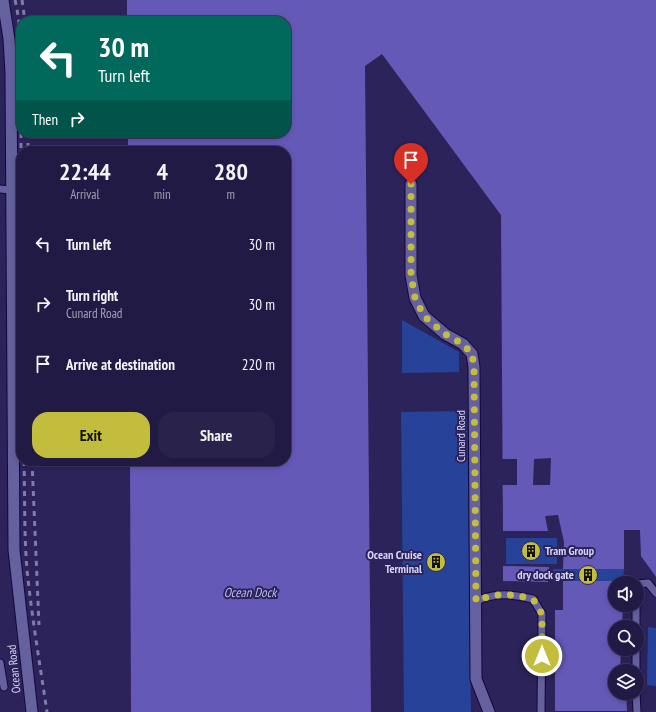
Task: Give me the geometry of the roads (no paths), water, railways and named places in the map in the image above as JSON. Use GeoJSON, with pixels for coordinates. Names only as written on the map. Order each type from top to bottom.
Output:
{"type":"FeatureCollection","features":[{"type":"Feature","properties":{"kind":"street","name":"Ocean Road"},"geometry":{"type":"LineString","coordinates":[[3,0],[10,39],[6,189],[14,550],[32,712]]}},
{"type":"Feature","properties":{"kind":"street","name":"Cunard Road"},"geometry":{"type":"LineString","coordinates":[[411,184],[411,275],[415,298],[424,316],[445,334],[463,344],[472,354],[474,367],[476,679],[489,712]]}},
{"type":"Feature","properties":{"kind":"lane"},"geometry":{"type":"LineString","coordinates":[[644,583],[648,582],[656,593]]}},
{"type":"Feature","properties":{"kind":"lane"},"geometry":{"type":"LineString","coordinates":[[476,601],[489,595],[513,594],[533,599],[542,614],[541,712]]}},
{"type":"Feature","properties":{"kind":"lane"},"geometry":{"type":"LineString","coordinates":[[0,663],[4,687]]}},
{"type":"Feature","properties":{"kind":"lane"},"geometry":{"type":"LineString","coordinates":[[636,700],[637,712]]}},
{"type":"Feature","properties":{"kind":"water","name":"Ocean Dock"},"geometry":{"type":"Polygon","coordinates":[[[127,0],[656,0],[656,577],[641,556],[640,530],[624,530],[624,569],[563,569],[564,542],[558,515],[545,516],[548,531],[503,531],[501,215],[382,54],[365,66],[371,712],[131,712],[130,466],[291,466],[291,146],[128,146],[128,138],[291,138],[291,16],[127,16],[127,0]]]}},
{"type":"Feature","properties":{"kind":"water"},"geometry":{"type":"Polygon","coordinates":[[[503,566],[549,567],[548,582],[503,581],[503,566]]]}},
{"type":"Feature","properties":{"kind":"water"},"geometry":{"type":"Polygon","coordinates":[[[563,581],[608,581],[608,612],[623,612],[622,620],[608,620],[608,656],[621,656],[620,664],[608,664],[608,700],[626,700],[627,711],[555,711],[555,610],[563,610],[563,581]]]}},
{"type":"Feature","properties":{"kind":"railway"},"geometry":{"type":"LineString","coordinates":[[15,0],[18,16]]}},
{"type":"Feature","properties":{"kind":"railway"},"geometry":{"type":"LineString","coordinates":[[22,0],[24,16]]}},
{"type":"Feature","properties":{"kind":"railway"},"geometry":{"type":"LineString","coordinates":[[21,138],[21,146]]}},
{"type":"Feature","properties":{"kind":"railway"},"geometry":{"type":"LineString","coordinates":[[28,138],[28,146]]}},
{"type":"Feature","properties":{"kind":"railway"},"geometry":{"type":"LineString","coordinates":[[24,466],[27,570],[47,712]]}},
{"type":"Feature","properties":{"kind":"railway"},"geometry":{"type":"LineString","coordinates":[[32,466],[39,625]]}},
{"type":"Feature","properties":{"kind":"place","name":"Tram Group"},"geometry":{"type":"Point","coordinates":[531,551]}},
{"type":"Feature","properties":{"kind":"place","name":"Ocean Cruise Terminal"},"geometry":{"type":"Point","coordinates":[436,562]}},
{"type":"Feature","properties":{"kind":"place","name":"dry dock gate"},"geometry":{"type":"Point","coordinates":[588,575]}}]}
